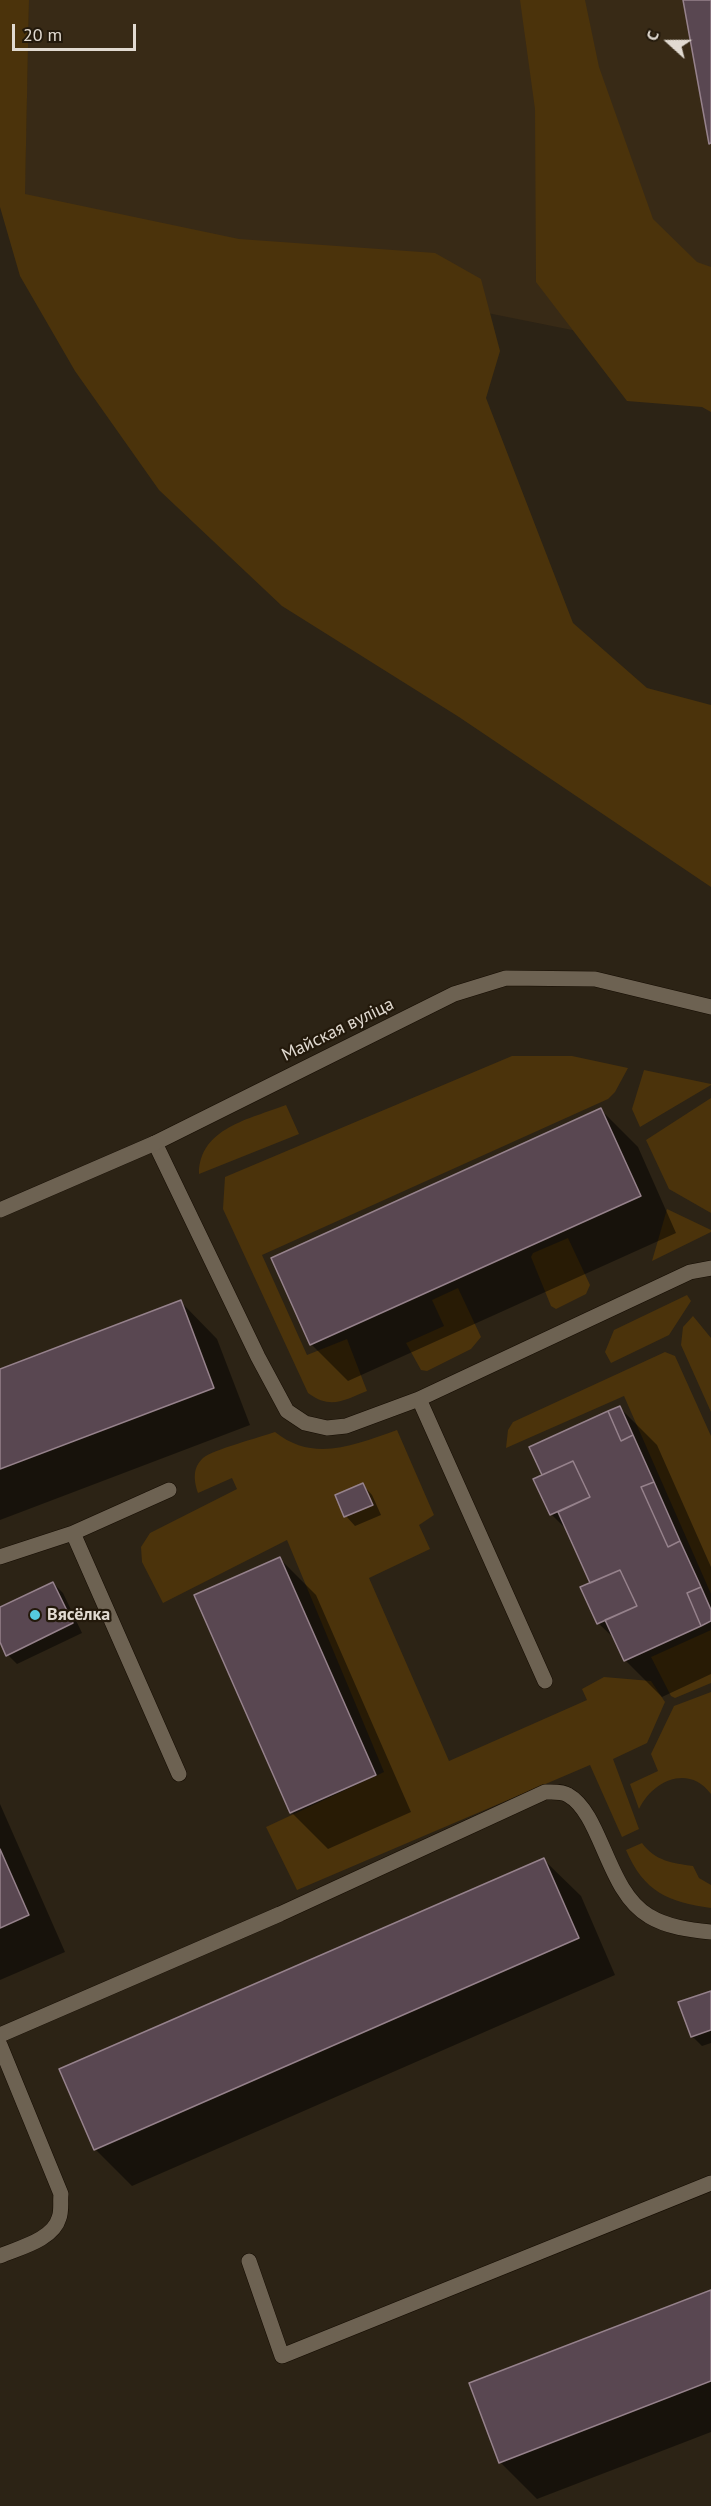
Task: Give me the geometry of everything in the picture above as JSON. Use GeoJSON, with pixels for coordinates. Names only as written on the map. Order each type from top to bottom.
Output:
{"type":"FeatureCollection","features":[{"type":"Feature","properties":{"kind":"street","name":"Майская вуліца"},"geometry":{"type":"LineString","coordinates":[[0,1210],[155,1143],[454,994],[506,978],[595,979],[711,1007]]}},
{"type":"Feature","properties":{"kind":"street"},"geometry":{"type":"LineString","coordinates":[[155,1143],[258,1357],[287,1411],[305,1423],[327,1428],[346,1426],[419,1399],[690,1272],[711,1268]]}},
{"type":"Feature","properties":{"kind":"street"},"geometry":{"type":"LineString","coordinates":[[419,1399],[545,1681]]}},
{"type":"Feature","properties":{"kind":"street"},"geometry":{"type":"LineString","coordinates":[[0,1557],[73,1533],[169,1490]]}},
{"type":"Feature","properties":{"kind":"street"},"geometry":{"type":"LineString","coordinates":[[73,1533],[179,1774]]}},
{"type":"Feature","properties":{"kind":"street"},"geometry":{"type":"LineString","coordinates":[[0,2035],[280,1914],[545,1792],[567,1794],[583,1808],[623,1891],[648,1916],[684,1929],[711,1932]]}},
{"type":"Feature","properties":{"kind":"street"},"geometry":{"type":"LineString","coordinates":[[0,2045],[61,2194],[59,2218],[52,2230],[40,2239],[0,2256]]}},
{"type":"Feature","properties":{"kind":"street"},"geometry":{"type":"LineString","coordinates":[[249,2261],[282,2356],[711,2183]]}},
{"type":"Feature","properties":{"kind":"shaded area"},"geometry":{"type":"Polygon","coordinates":[[[0,0],[29,0],[25,194],[239,239],[435,253],[481,279],[500,351],[486,398],[573,623],[647,688],[711,705],[711,887],[459,717],[282,606],[159,490],[75,371],[20,276],[0,207],[0,0]]]}},
{"type":"Feature","properties":{"kind":"shaded area"},"geometry":{"type":"Polygon","coordinates":[[[29,0],[711,0],[711,317],[592,334],[24,220],[29,0]]]}},
{"type":"Feature","properties":{"kind":"shaded area"},"geometry":{"type":"Polygon","coordinates":[[[520,0],[585,0],[599,67],[653,219],[697,262],[711,267],[711,412],[702,407],[627,401],[536,282],[535,109],[520,0]]]}},
{"type":"Feature","properties":{"kind":"shaded area"},"geometry":{"type":"Polygon","coordinates":[[[512,1056],[572,1056],[628,1068],[615,1092],[608,1099],[262,1255],[307,1355],[347,1339],[367,1391],[337,1402],[316,1398],[308,1393],[223,1209],[225,1177],[512,1056]]]}},
{"type":"Feature","properties":{"kind":"shaded area"},"geometry":{"type":"Polygon","coordinates":[[[644,1070],[711,1085],[640,1127],[632,1109],[644,1070]]]}},
{"type":"Feature","properties":{"kind":"shaded area"},"geometry":{"type":"Polygon","coordinates":[[[711,1098],[711,1213],[669,1189],[646,1140],[711,1098]]]}},
{"type":"Feature","properties":{"kind":"shaded area"},"geometry":{"type":"Polygon","coordinates":[[[286,1105],[299,1134],[199,1174],[201,1158],[217,1136],[243,1121],[286,1105]]]}},
{"type":"Feature","properties":{"kind":"shaded area"},"geometry":{"type":"Polygon","coordinates":[[[667,1209],[711,1232],[652,1261],[667,1209]]]}},
{"type":"Feature","properties":{"kind":"shaded area"},"geometry":{"type":"Polygon","coordinates":[[[568,1238],[590,1285],[586,1294],[556,1309],[551,1306],[531,1257],[533,1253],[568,1238]]]}},
{"type":"Feature","properties":{"kind":"shaded area"},"geometry":{"type":"Polygon","coordinates":[[[458,1288],[481,1337],[471,1349],[427,1371],[421,1370],[406,1343],[444,1326],[432,1300],[458,1288]]]}},
{"type":"Feature","properties":{"kind":"shaded area"},"geometry":{"type":"Polygon","coordinates":[[[687,1295],[691,1301],[669,1335],[611,1363],[605,1352],[614,1330],[687,1295]]]}},
{"type":"Feature","properties":{"kind":"shaded area"},"geometry":{"type":"Polygon","coordinates":[[[693,1316],[711,1338],[711,1412],[681,1345],[683,1327],[693,1316]]]}},
{"type":"Feature","properties":{"kind":"shaded area"},"geometry":{"type":"Polygon","coordinates":[[[665,1352],[675,1356],[711,1436],[711,1594],[624,1396],[506,1448],[508,1430],[513,1422],[665,1352]]]}},
{"type":"Feature","properties":{"kind":"shaded area"},"geometry":{"type":"Polygon","coordinates":[[[397,1430],[434,1515],[419,1525],[430,1549],[369,1578],[449,1761],[587,1700],[582,1689],[604,1677],[651,1681],[665,1702],[647,1743],[613,1759],[639,1829],[622,1837],[590,1765],[297,1890],[266,1827],[384,1772],[287,1540],[163,1603],[142,1562],[141,1547],[150,1533],[237,1489],[232,1478],[198,1493],[195,1479],[197,1466],[208,1455],[275,1432],[304,1447],[319,1449],[350,1445],[397,1430]]]}},
{"type":"Feature","properties":{"kind":"shaded area"},"geometry":{"type":"Polygon","coordinates":[[[711,1630],[711,1683],[675,1698],[671,1696],[651,1657],[711,1630]]]}},
{"type":"Feature","properties":{"kind":"shaded area"},"geometry":{"type":"Polygon","coordinates":[[[711,1692],[711,1794],[702,1785],[692,1780],[672,1779],[653,1790],[639,1809],[630,1784],[658,1771],[651,1754],[674,1706],[711,1692]]]}},
{"type":"Feature","properties":{"kind":"shaded area"},"geometry":{"type":"Polygon","coordinates":[[[642,1843],[658,1857],[693,1866],[699,1878],[711,1885],[711,1908],[670,1898],[649,1885],[633,1864],[626,1850],[642,1843]]]}},
{"type":"Feature","properties":{"kind":"building"},"geometry":{"type":"Polygon","coordinates":[[[683,0],[711,0],[711,143],[709,144],[683,0]]]}},
{"type":"Feature","properties":{"kind":"building"},"geometry":{"type":"Polygon","coordinates":[[[601,1108],[641,1196],[310,1345],[271,1258],[601,1108]]]}},
{"type":"Feature","properties":{"kind":"building"},"geometry":{"type":"Polygon","coordinates":[[[181,1300],[214,1388],[0,1469],[0,1369],[181,1300]]]}},
{"type":"Feature","properties":{"kind":"building"},"geometry":{"type":"Polygon","coordinates":[[[620,1406],[633,1435],[621,1441],[608,1411],[620,1406]]]}},
{"type":"Feature","properties":{"kind":"building"},"geometry":{"type":"Polygon","coordinates":[[[608,1411],[621,1441],[633,1435],[654,1482],[641,1487],[668,1547],[680,1541],[701,1587],[687,1593],[701,1626],[624,1661],[605,1620],[637,1606],[620,1570],[590,1583],[558,1512],[590,1497],[573,1461],[542,1475],[529,1447],[608,1411]]]}},
{"type":"Feature","properties":{"kind":"building"},"geometry":{"type":"Polygon","coordinates":[[[573,1461],[590,1497],[550,1515],[533,1479],[573,1461]]]}},
{"type":"Feature","properties":{"kind":"building"},"geometry":{"type":"Polygon","coordinates":[[[654,1482],[680,1541],[668,1547],[641,1487],[654,1482]]]}},
{"type":"Feature","properties":{"kind":"building"},"geometry":{"type":"Polygon","coordinates":[[[363,1483],[373,1505],[344,1517],[335,1495],[363,1483]]]}},
{"type":"Feature","properties":{"kind":"building"},"geometry":{"type":"Polygon","coordinates":[[[280,1557],[376,1775],[290,1813],[194,1595],[280,1557]]]}},
{"type":"Feature","properties":{"kind":"building"},"geometry":{"type":"Polygon","coordinates":[[[620,1570],[637,1606],[597,1624],[580,1587],[620,1570]]]}},
{"type":"Feature","properties":{"kind":"building","name":"Вясёлка"},"geometry":{"type":"Polygon","coordinates":[[[53,1582],[73,1623],[6,1656],[0,1642],[0,1607],[53,1582]]]}},
{"type":"Feature","properties":{"kind":"building"},"geometry":{"type":"Polygon","coordinates":[[[701,1587],[711,1610],[711,1621],[701,1626],[687,1593],[701,1587]]]}},
{"type":"Feature","properties":{"kind":"building"},"geometry":{"type":"Polygon","coordinates":[[[0,1849],[29,1915],[0,1928],[0,1849]]]}},
{"type":"Feature","properties":{"kind":"building"},"geometry":{"type":"Polygon","coordinates":[[[544,1858],[579,1938],[94,2150],[59,2069],[544,1858]]]}},
{"type":"Feature","properties":{"kind":"building"},"geometry":{"type":"Polygon","coordinates":[[[711,1991],[711,2030],[691,2037],[678,2002],[711,1991]]]}},
{"type":"Feature","properties":{"kind":"building"},"geometry":{"type":"Polygon","coordinates":[[[711,2290],[711,2381],[499,2463],[469,2383],[711,2290]]]}},
{"type":"Feature","properties":{"kind":"place","name":"Вясёлка"},"geometry":{"type":"Point","coordinates":[35,1615]}}]}
